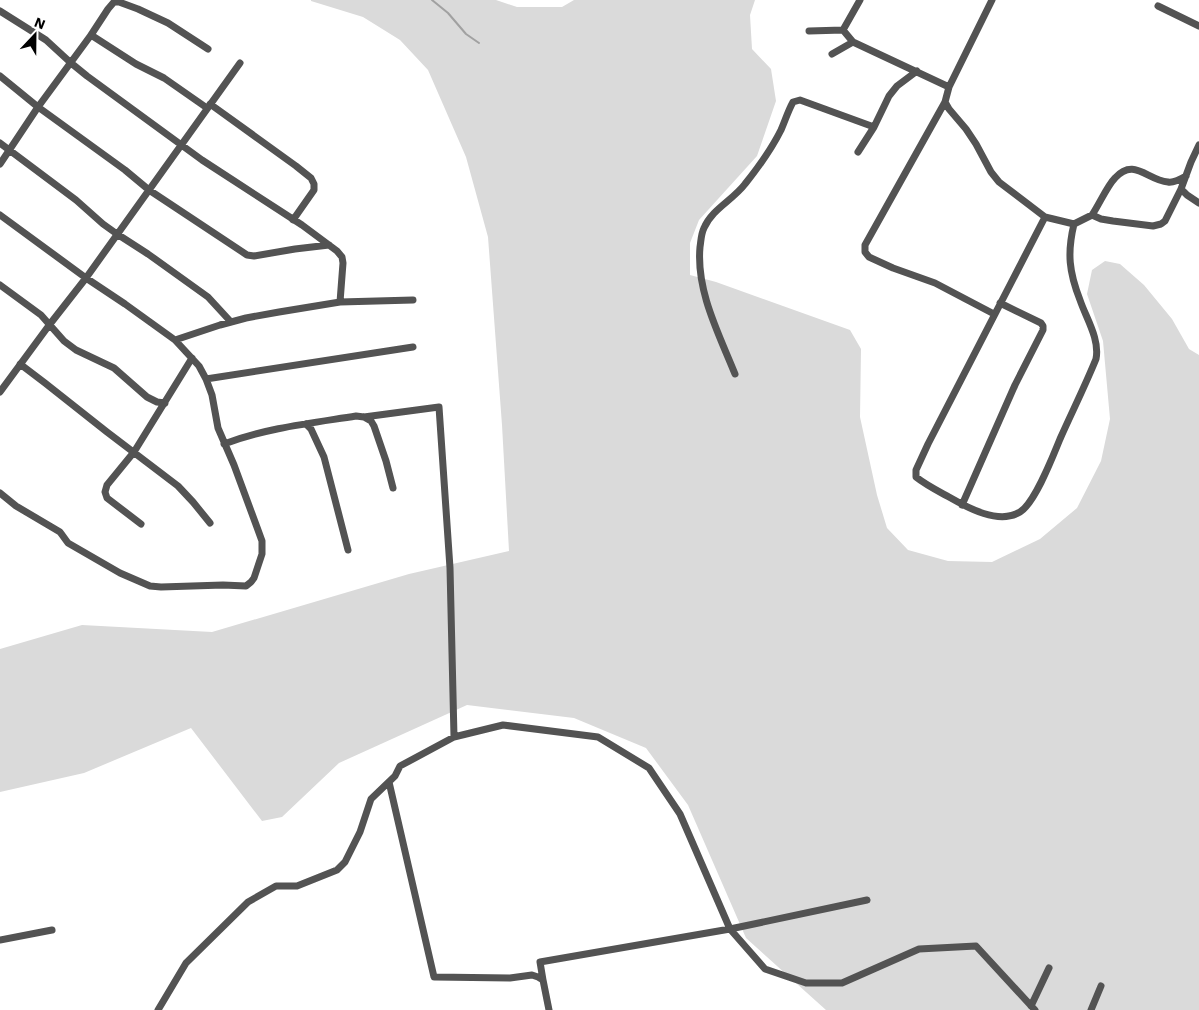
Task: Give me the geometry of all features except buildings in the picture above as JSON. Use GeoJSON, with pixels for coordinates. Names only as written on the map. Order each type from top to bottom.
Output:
{"type":"FeatureCollection","features":[{"type":"Feature","properties":{"kind":"street"},"geometry":{"type":"LineString","coordinates":[[843,30],[860,0]]}},
{"type":"Feature","properties":{"kind":"street"},"geometry":{"type":"LineString","coordinates":[[992,0],[949,87],[945,102],[865,245],[865,252],[869,257],[893,268],[936,283],[994,314]]}},
{"type":"Feature","properties":{"kind":"street"},"geometry":{"type":"LineString","coordinates":[[0,164],[38,107],[114,2],[138,9],[168,23],[208,49]]}},
{"type":"Feature","properties":{"kind":"street"},"geometry":{"type":"LineString","coordinates":[[1158,6],[1199,26]]}},
{"type":"Feature","properties":{"kind":"street"},"geometry":{"type":"LineString","coordinates":[[0,10],[46,40],[70,63],[181,145],[329,245],[342,257],[340,302]]}},
{"type":"Feature","properties":{"kind":"street"},"geometry":{"type":"LineString","coordinates":[[809,31],[843,30]]}},
{"type":"Feature","properties":{"kind":"street"},"geometry":{"type":"LineString","coordinates":[[843,30],[853,42],[949,87]]}},
{"type":"Feature","properties":{"kind":"street"},"geometry":{"type":"LineString","coordinates":[[91,35],[136,64],[164,78],[209,106],[296,166],[310,178],[314,184],[314,190],[293,220]]}},
{"type":"Feature","properties":{"kind":"street"},"geometry":{"type":"LineString","coordinates":[[832,54],[853,42]]}},
{"type":"Feature","properties":{"kind":"street"},"geometry":{"type":"LineString","coordinates":[[0,392],[86,278],[240,63]]}},
{"type":"Feature","properties":{"kind":"street"},"geometry":{"type":"LineString","coordinates":[[858,152],[889,96],[897,86],[917,71]]}},
{"type":"Feature","properties":{"kind":"street"},"geometry":{"type":"LineString","coordinates":[[0,76],[38,107],[149,190],[247,254],[262,256],[329,245]]}},
{"type":"Feature","properties":{"kind":"street"},"geometry":{"type":"LineString","coordinates":[[735,374],[707,303],[701,277],[699,258],[703,230],[708,220],[744,185],[770,149],[793,102],[800,100],[874,126]]}},
{"type":"Feature","properties":{"kind":"street"},"geometry":{"type":"LineString","coordinates":[[945,102],[966,129],[991,172],[999,182],[1045,217],[1074,224],[1092,215],[1114,179],[1122,171],[1129,168],[1169,183],[1186,176]]}},
{"type":"Feature","properties":{"kind":"street"},"geometry":{"type":"LineString","coordinates":[[0,143],[76,200],[103,224],[208,297],[231,322]]}},
{"type":"Feature","properties":{"kind":"street"},"geometry":{"type":"LineString","coordinates":[[1092,215],[1100,219],[1153,226],[1164,221],[1181,189],[1199,145]]}},
{"type":"Feature","properties":{"kind":"street"},"geometry":{"type":"LineString","coordinates":[[1181,189],[1199,203]]}},
{"type":"Feature","properties":{"kind":"street"},"geometry":{"type":"LineString","coordinates":[[0,215],[175,340],[199,366],[212,395],[218,428],[234,465],[262,542],[262,554],[251,582],[246,586],[150,586],[120,573],[68,543],[60,532],[16,506],[0,493]]}},
{"type":"Feature","properties":{"kind":"street"},"geometry":{"type":"LineString","coordinates":[[1045,217],[916,470],[916,477],[925,484],[962,505],[971,510],[999,517],[1012,516],[1021,512],[1029,504],[1047,470],[1092,368],[1097,352],[1091,327],[1079,298],[1070,265],[1070,246],[1074,224]]}},
{"type":"Feature","properties":{"kind":"street"},"geometry":{"type":"LineString","coordinates":[[0,285],[41,315],[55,332],[76,350],[114,368],[147,397],[157,402],[165,403]]}},
{"type":"Feature","properties":{"kind":"street"},"geometry":{"type":"LineString","coordinates":[[175,340],[231,322],[270,313],[340,302],[413,300]]}},
{"type":"Feature","properties":{"kind":"street"},"geometry":{"type":"LineString","coordinates":[[962,505],[1043,326],[1041,323],[1000,303]]}},
{"type":"Feature","properties":{"kind":"street"},"geometry":{"type":"LineString","coordinates":[[206,379],[413,347]]}},
{"type":"Feature","properties":{"kind":"street"},"geometry":{"type":"LineString","coordinates":[[142,524],[107,498],[105,492],[107,486],[134,452],[192,358]]}},
{"type":"Feature","properties":{"kind":"street"},"geometry":{"type":"LineString","coordinates":[[20,364],[178,486],[210,523]]}},
{"type":"Feature","properties":{"kind":"street"},"geometry":{"type":"LineString","coordinates":[[224,444],[241,438],[306,424],[356,416],[364,417],[439,407],[450,568],[454,737]]}},
{"type":"Feature","properties":{"kind":"street"},"geometry":{"type":"LineString","coordinates":[[364,417],[371,421],[374,426],[393,488]]}},
{"type":"Feature","properties":{"kind":"street"},"geometry":{"type":"LineString","coordinates":[[306,424],[311,429],[324,457],[348,550]]}},
{"type":"Feature","properties":{"kind":"street"},"geometry":{"type":"LineString","coordinates":[[158,1010],[186,963],[248,902],[276,886],[297,886],[338,870],[345,862],[360,832],[371,799],[395,776],[400,766],[454,737],[503,726],[598,737],[649,768],[680,814],[730,928],[765,969],[806,983],[842,984],[919,949],[976,946],[1033,1008],[1050,968]]}},
{"type":"Feature","properties":{"kind":"street"},"geometry":{"type":"LineString","coordinates":[[389,782],[434,977],[510,978],[532,975],[543,980]]}},
{"type":"Feature","properties":{"kind":"street"},"geometry":{"type":"LineString","coordinates":[[549,1010],[540,962],[730,928],[867,900]]}},
{"type":"Feature","properties":{"kind":"street"},"geometry":{"type":"LineString","coordinates":[[0,940],[52,930]]}},
{"type":"Feature","properties":{"kind":"street"},"geometry":{"type":"LineString","coordinates":[[1091,1010],[1101,986]]}},
{"type":"Feature","properties":{"kind":"shaded area"},"geometry":{"type":"Polygon","coordinates":[[[311,0],[496,0],[517,7],[562,7],[574,0],[755,0],[750,15],[752,49],[771,69],[776,101],[757,156],[699,220],[690,243],[690,275],[716,282],[850,330],[861,349],[860,417],[877,495],[887,528],[908,550],[948,561],[992,562],[1040,539],[1077,508],[1101,461],[1110,419],[1103,341],[1087,294],[1092,270],[1105,261],[1120,264],[1144,285],[1172,319],[1189,349],[1199,355],[1199,1010],[826,1010],[746,938],[688,805],[646,748],[574,718],[467,705],[339,763],[282,817],[262,821],[191,728],[84,773],[0,792],[0,649],[82,625],[212,632],[409,574],[509,551],[488,237],[466,157],[428,70],[400,40],[363,17],[311,0]]]}},
{"type":"Feature","properties":{"kind":"waterway"},"geometry":{"type":"LineString","coordinates":[[432,0],[448,13],[466,34],[479,43]]}}]}
